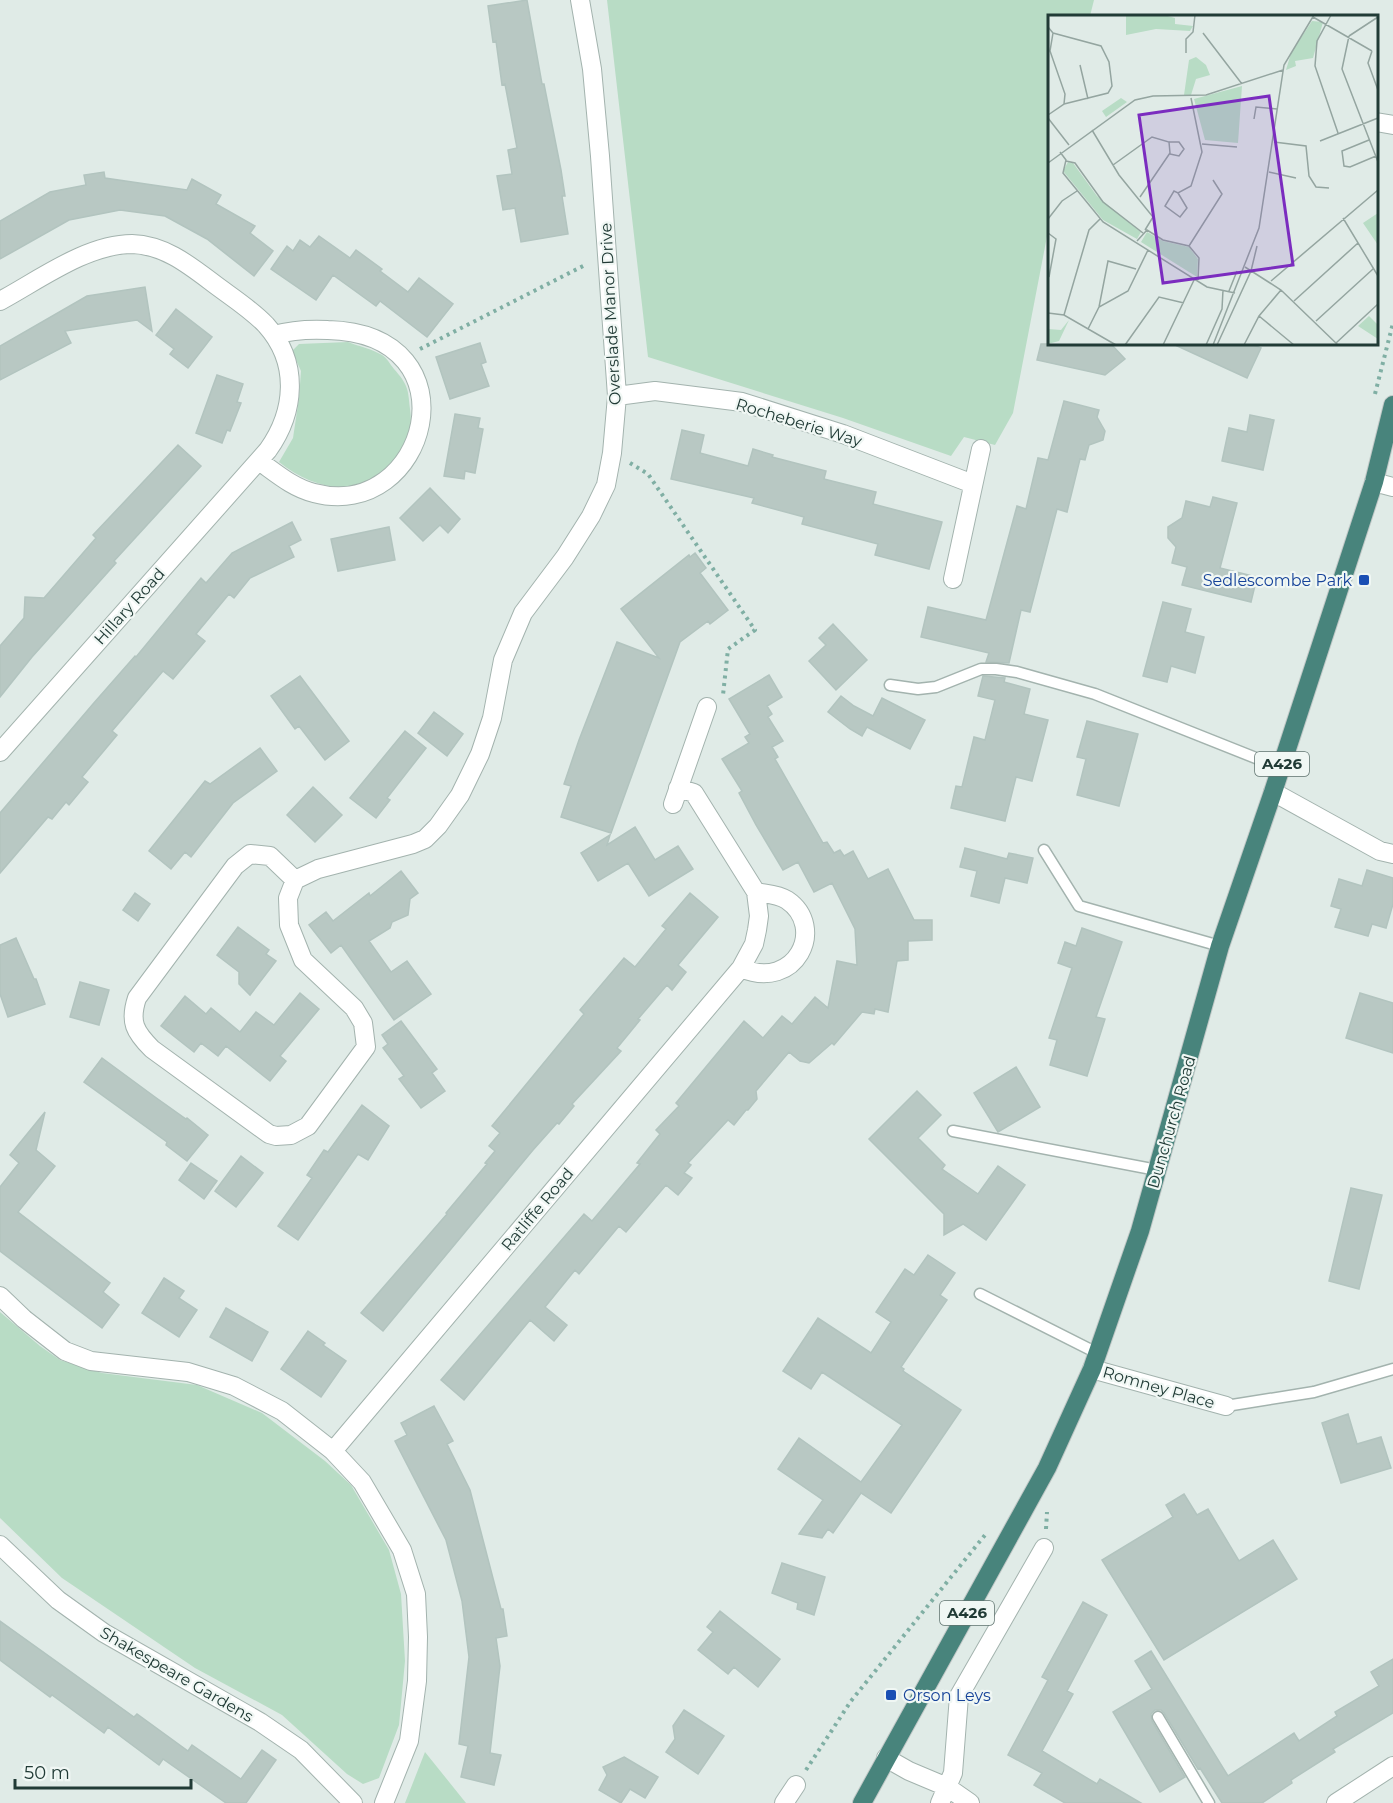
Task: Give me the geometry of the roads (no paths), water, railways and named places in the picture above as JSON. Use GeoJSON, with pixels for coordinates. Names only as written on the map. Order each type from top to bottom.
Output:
{"type":"FeatureCollection","features":[{"type":"Feature","properties":{"kind":"highway","name":"Dunchurch Road"},"geometry":{"type":"LineString","coordinates":[[862,1803],[1047,1467],[1094,1361],[1140,1231],[1220,945],[1281,768],[1374,482],[1393,405]]}},
{"type":"Feature","properties":{"kind":"street","name":"Overslade Manor Drive"},"geometry":{"type":"LineString","coordinates":[[295,880],[318,869],[413,844],[425,839],[438,826],[459,795],[480,754],[492,717],[503,660],[523,614],[566,557],[591,516],[606,485],[612,453],[617,396],[593,80],[580,0]]}},
{"type":"Feature","properties":{"kind":"street"},"geometry":{"type":"LineString","coordinates":[[1378,122],[1393,125]]}},
{"type":"Feature","properties":{"kind":"street","name":"Hillary Road"},"geometry":{"type":"LineString","coordinates":[[0,301],[84,255],[117,245],[134,244],[153,247],[172,254],[188,264],[259,318],[274,334],[283,350],[291,386],[285,420],[278,436],[259,460],[0,752]]}},
{"type":"Feature","properties":{"kind":"street"},"geometry":{"type":"LineString","coordinates":[[259,460],[299,488],[328,496],[358,493],[373,488],[399,468],[409,456],[420,425],[421,397],[418,385],[403,357],[382,341],[357,332],[309,329],[274,334]]}},
{"type":"Feature","properties":{"kind":"street","name":"Rocheberie Way"},"geometry":{"type":"LineString","coordinates":[[617,396],[655,391],[742,402],[843,434],[973,484]]}},
{"type":"Feature","properties":{"kind":"street"},"geometry":{"type":"LineString","coordinates":[[952,579],[981,449]]}},
{"type":"Feature","properties":{"kind":"street"},"geometry":{"type":"LineString","coordinates":[[1374,482],[1393,487]]}},
{"type":"Feature","properties":{"kind":"street","name":"Ratliffe Road"},"geometry":{"type":"LineString","coordinates":[[333,1451],[741,968],[754,944],[759,916],[756,892],[694,793],[675,796],[707,707]]}},
{"type":"Feature","properties":{"kind":"street"},"geometry":{"type":"LineString","coordinates":[[1273,792],[1380,851],[1393,854]]}},
{"type":"Feature","properties":{"kind":"street"},"geometry":{"type":"LineString","coordinates":[[250,854],[270,856],[295,880],[288,898],[289,926],[303,960],[354,1008],[363,1023],[366,1047],[308,1126],[291,1135],[276,1136],[269,1134],[152,1049],[139,1035],[132,1013],[137,998],[235,866],[250,854]]}},
{"type":"Feature","properties":{"kind":"street"},"geometry":{"type":"LineString","coordinates":[[741,968],[763,974],[783,970],[798,957],[805,937],[801,916],[795,907],[777,895],[756,892]]}},
{"type":"Feature","properties":{"kind":"street"},"geometry":{"type":"LineString","coordinates":[[0,1296],[24,1319],[65,1351],[91,1361],[188,1372],[234,1386],[282,1411],[333,1451],[362,1482],[402,1550],[416,1594],[417,1682],[409,1741],[384,1803]]}},
{"type":"Feature","properties":{"kind":"street","name":"Romney Place"},"geometry":{"type":"LineString","coordinates":[[1094,1361],[1226,1406]]}},
{"type":"Feature","properties":{"kind":"street","name":"Shakespeare Gardens"},"geometry":{"type":"LineString","coordinates":[[0,1545],[58,1600],[104,1633],[260,1722],[301,1750],[343,1800]]}},
{"type":"Feature","properties":{"kind":"street"},"geometry":{"type":"LineString","coordinates":[[943,1795],[953,1773],[959,1696],[1044,1548]]}},
{"type":"Feature","properties":{"kind":"street"},"geometry":{"type":"LineString","coordinates":[[885,1758],[909,1771],[943,1795],[969,1803]]}},
{"type":"Feature","properties":{"kind":"street"},"geometry":{"type":"LineString","coordinates":[[1336,1803],[1393,1766]]}},
{"type":"Feature","properties":{"kind":"street"},"geometry":{"type":"LineString","coordinates":[[784,1803],[796,1785]]}},
{"type":"Feature","properties":{"kind":"lane"},"geometry":{"type":"LineString","coordinates":[[890,685],[918,689],[936,687],[981,669],[1017,672],[1095,694],[1281,768]]}},
{"type":"Feature","properties":{"kind":"lane"},"geometry":{"type":"LineString","coordinates":[[1044,850],[1079,906],[1220,945]]}},
{"type":"Feature","properties":{"kind":"lane"},"geometry":{"type":"LineString","coordinates":[[953,1131],[1157,1170]]}},
{"type":"Feature","properties":{"kind":"lane"},"geometry":{"type":"LineString","coordinates":[[980,1294],[1094,1361]]}},
{"type":"Feature","properties":{"kind":"lane"},"geometry":{"type":"LineString","coordinates":[[1226,1406],[1314,1392],[1393,1369]]}},
{"type":"Feature","properties":{"kind":"lane"},"geometry":{"type":"LineString","coordinates":[[1158,1717],[1209,1803]]}},
{"type":"Feature","properties":{"kind":"place","name":"Sedlescombe Park"},"geometry":{"type":"Point","coordinates":[1364,580]}},
{"type":"Feature","properties":{"kind":"place","name":"Orson Leys"},"geometry":{"type":"Point","coordinates":[891,1695]}}]}
